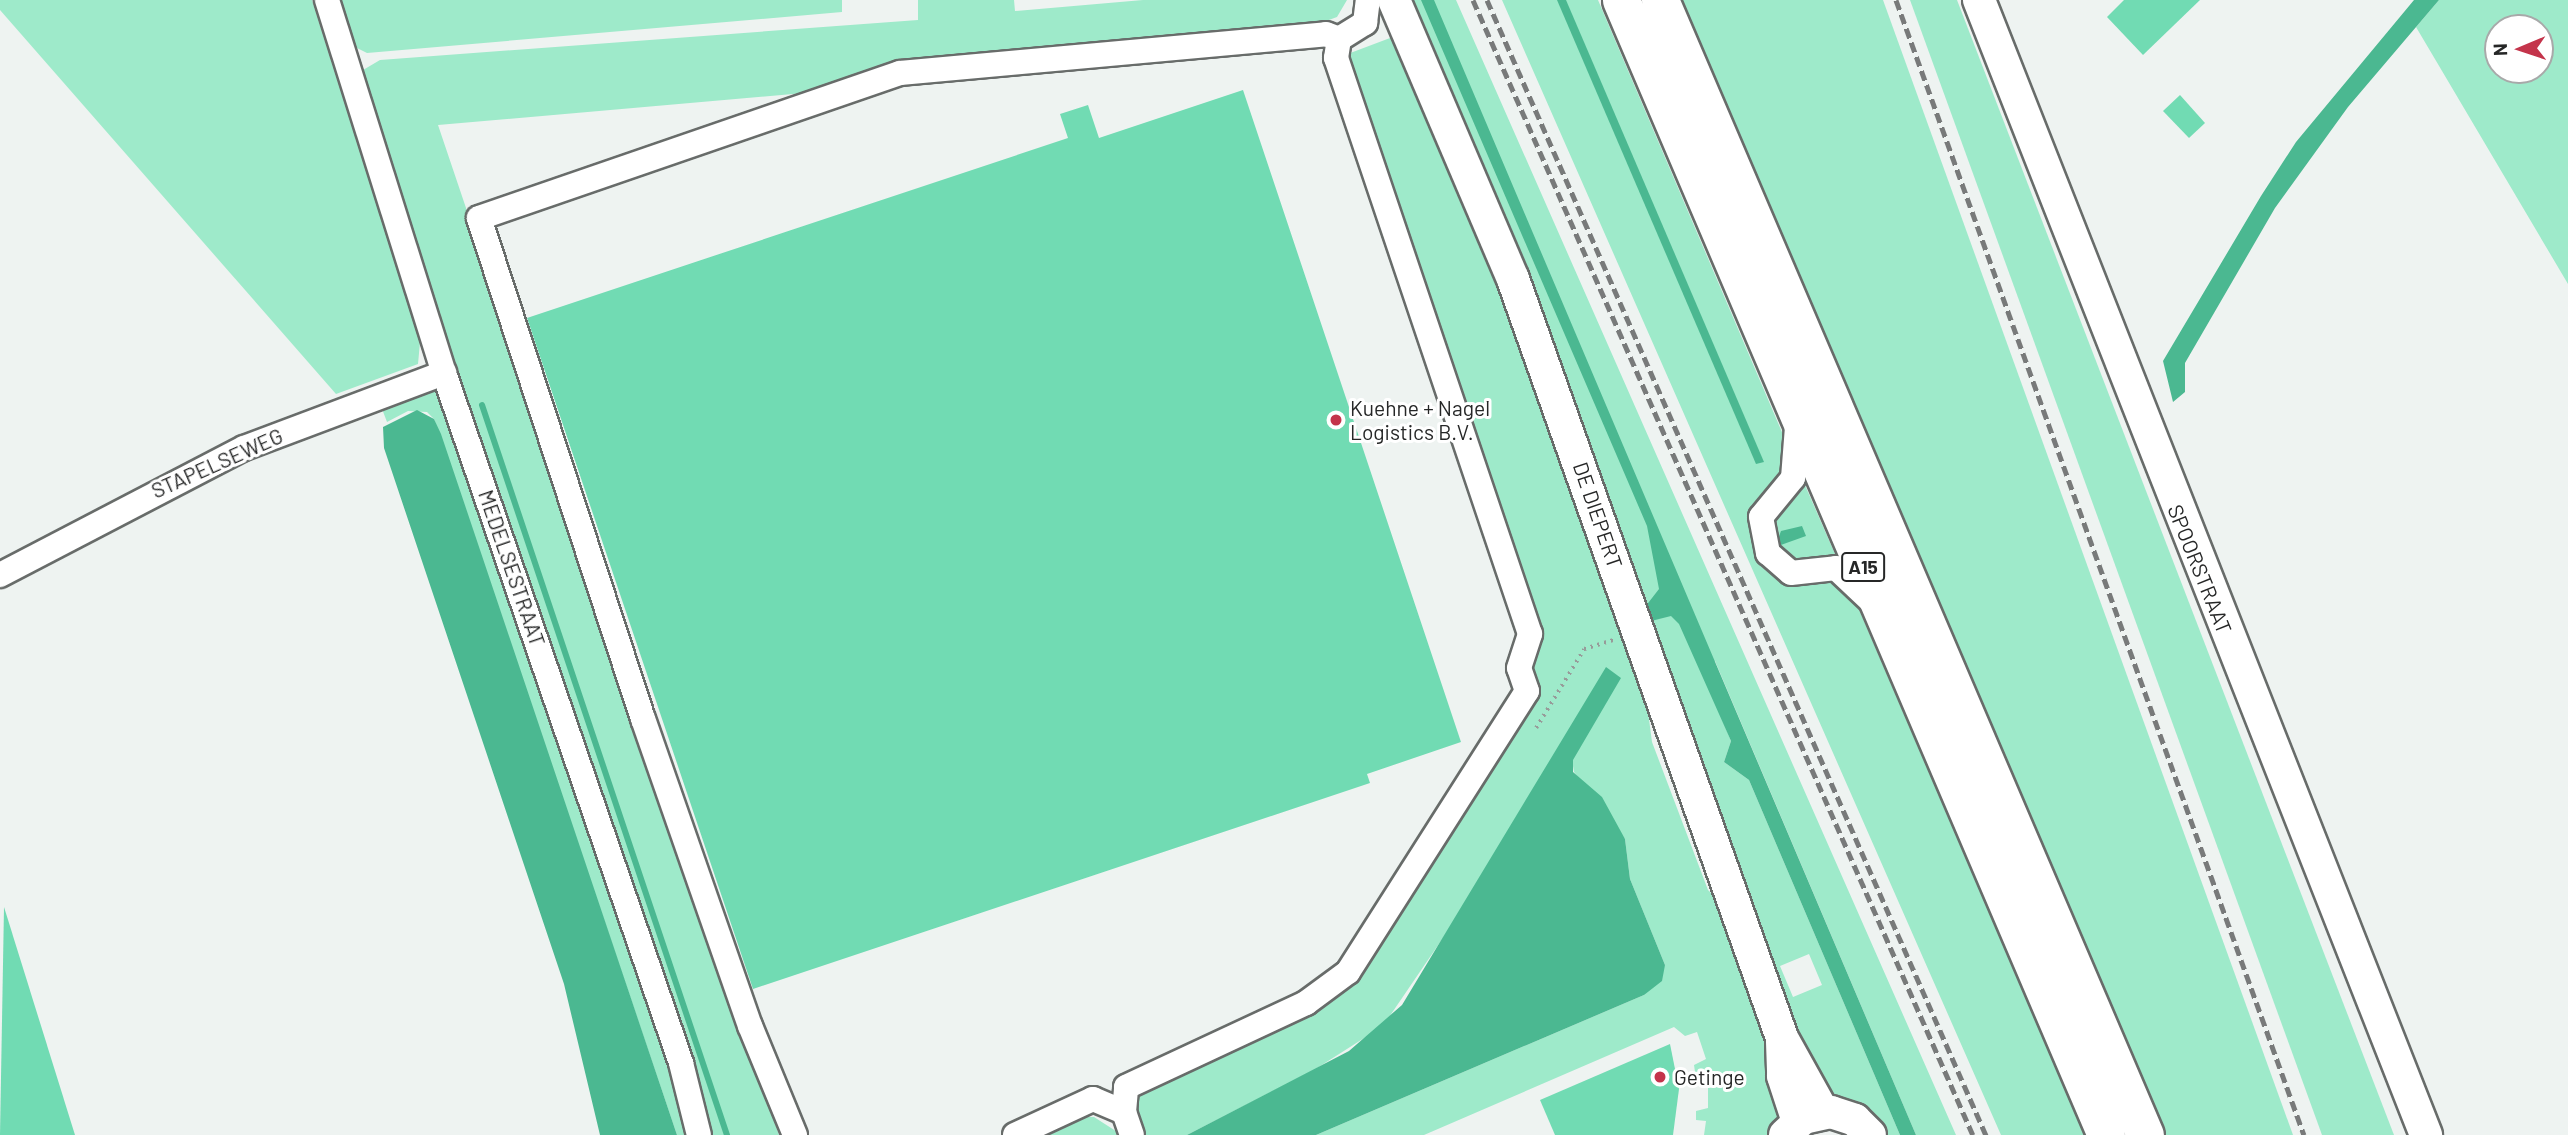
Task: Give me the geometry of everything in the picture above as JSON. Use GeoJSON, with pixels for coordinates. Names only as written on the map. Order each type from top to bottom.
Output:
{"type":"FeatureCollection","features":[{"type":"Feature","properties":{"kind":"highway","name":"A15"},"geometry":{"type":"LineString","coordinates":[[1621,0],[2106,1135]]}},
{"type":"Feature","properties":{"kind":"highway","name":"A15"},"geometry":{"type":"LineString","coordinates":[[1660,0],[2145,1135]]}},
{"type":"Feature","properties":{"kind":"main road","name":"DE DIEPERT"},"geometry":{"type":"LineString","coordinates":[[1394,0],[1513,279],[1782,1038],[1783,1076],[1802,1123]]}},
{"type":"Feature","properties":{"kind":"main road","name":"SPOORSTRAAT"},"geometry":{"type":"LineString","coordinates":[[1979,0],[2426,1135]]}},
{"type":"Feature","properties":{"kind":"main road"},"geometry":{"type":"LineString","coordinates":[[1802,1123],[1847,1116],[1870,1135]]}},
{"type":"Feature","properties":{"kind":"street","name":"MEDELSESTRAAT"},"geometry":{"type":"LineString","coordinates":[[327,0],[444,373],[677,1050],[699,1135]]}},
{"type":"Feature","properties":{"kind":"street"},"geometry":{"type":"LineString","coordinates":[[1132,1135],[1124,1112],[1126,1087],[1306,1003],[1348,972],[1527,691],[1519,668],[1530,634],[1336,58],[1339,39],[1365,23],[1368,0]]}},
{"type":"Feature","properties":{"kind":"street"},"geometry":{"type":"LineString","coordinates":[[795,1135],[648,732],[479,218],[900,73],[1326,34],[1339,39]]}},
{"type":"Feature","properties":{"kind":"street","name":"STAPELSEWEG"},"geometry":{"type":"LineString","coordinates":[[0,575],[244,448],[444,373]]}},
{"type":"Feature","properties":{"kind":"street"},"geometry":{"type":"LineString","coordinates":[[1797,412],[1796,468],[1761,517],[1768,553],[1791,573],[1836,568],[1883,614]]}},
{"type":"Feature","properties":{"kind":"street"},"geometry":{"type":"LineString","coordinates":[[1014,1135],[1093,1099],[1124,1112]]}},
{"type":"Feature","properties":{"kind":"path"},"geometry":{"type":"LineString","coordinates":[[1536,728],[1584,649],[1639,633]]}},
{"type":"Feature","properties":{"kind":"shaded area"},"geometry":{"type":"Polygon","coordinates":[[[0,0],[312,0],[420,342],[418,364],[336,394],[0,10],[0,0]]]}},
{"type":"Feature","properties":{"kind":"shaded area"},"geometry":{"type":"Polygon","coordinates":[[[337,0],[842,0],[842,12],[367,53],[351,45],[337,0]]]}},
{"type":"Feature","properties":{"kind":"shaded area"},"geometry":{"type":"Polygon","coordinates":[[[918,0],[1014,0],[1015,11],[1143,0],[1347,0],[1337,17],[1307,28],[897,60],[804,93],[438,125],[779,1135],[706,1135],[358,73],[380,60],[918,20],[918,0]]]}},
{"type":"Feature","properties":{"kind":"shaded area"},"geometry":{"type":"Polygon","coordinates":[[[1405,0],[1456,0],[1956,1135],[1916,1135],[1715,661],[1700,666],[1731,741],[1724,762],[1749,780],[1900,1135],[1888,1135],[1878,1121],[1836,1099],[1816,1076],[1405,0]],[[1809,954],[1780,966],[1793,997],[1822,985],[1809,954]]]}},
{"type":"Feature","properties":{"kind":"shaded area"},"geometry":{"type":"Polygon","coordinates":[[[1421,0],[1434,0],[1916,1135],[1900,1135],[1749,780],[1724,762],[1731,741],[1679,624],[1671,616],[1651,621],[1645,607],[1659,589],[1647,526],[1421,0]]]}},
{"type":"Feature","properties":{"kind":"shaded area"},"geometry":{"type":"Polygon","coordinates":[[[1502,0],[1598,0],[1790,451],[1763,552],[1827,574],[1852,593],[2085,1135],[2001,1135],[1502,0]]]}},
{"type":"Feature","properties":{"kind":"shaded area"},"geometry":{"type":"Polygon","coordinates":[[[1557,0],[1566,0],[1764,462],[1756,464],[1557,0]]]}},
{"type":"Feature","properties":{"kind":"shaded area"},"geometry":{"type":"Polygon","coordinates":[[[1678,0],[1883,0],[2293,1135],[2165,1135],[1678,0]]]}},
{"type":"Feature","properties":{"kind":"shaded area"},"geometry":{"type":"Polygon","coordinates":[[[1910,0],[1957,0],[2394,1135],[2322,1135],[1910,0]]]}},
{"type":"Feature","properties":{"kind":"shaded area"},"geometry":{"type":"Polygon","coordinates":[[[2414,0],[2439,0],[2348,107],[2275,208],[2185,363],[2185,392],[2173,402],[2163,361],[2261,196],[2296,142],[2414,0]]]}},
{"type":"Feature","properties":{"kind":"shaded area"},"geometry":{"type":"Polygon","coordinates":[[[2439,0],[2568,0],[2568,284],[2416,27],[2439,0]]]}},
{"type":"Feature","properties":{"kind":"shaded area"},"geometry":{"type":"Polygon","coordinates":[[[1398,35],[1473,213],[1645,689],[1652,742],[1708,890],[1727,909],[1781,1089],[1783,1118],[1775,1135],[1704,1135],[1706,1121],[1696,1120],[1696,1111],[1708,1108],[1708,1080],[1696,1079],[1694,1065],[1706,1059],[1697,1032],[1685,1036],[1674,1027],[1424,1135],[1316,1135],[1644,995],[1665,965],[1630,879],[1625,839],[1574,772],[1572,760],[1620,678],[1383,1026],[1314,1070],[1187,1135],[1145,1135],[1133,1107],[1136,1095],[1361,971],[1536,691],[1527,667],[1540,640],[1345,55],[1398,35]]]}},
{"type":"Feature","properties":{"kind":"shaded area"},"geometry":{"type":"Polygon","coordinates":[[[443,387],[519,605],[692,1135],[677,1135],[434,419],[427,412],[408,411],[387,422],[379,401],[443,387]]]}},
{"type":"Feature","properties":{"kind":"shaded area"},"geometry":{"type":"Polygon","coordinates":[[[417,410],[434,419],[441,434],[677,1135],[600,1135],[564,984],[384,448],[383,427],[417,410]]]}},
{"type":"Feature","properties":{"kind":"shaded area"},"geometry":{"type":"Polygon","coordinates":[[[1801,476],[1839,563],[1779,559],[1772,509],[1801,476]]]}},
{"type":"Feature","properties":{"kind":"shaded area"},"geometry":{"type":"Polygon","coordinates":[[[1802,526],[1806,536],[1775,547],[1781,531],[1802,526]]]}},
{"type":"Feature","properties":{"kind":"shaded area"},"geometry":{"type":"Polygon","coordinates":[[[1606,667],[1621,678],[1573,760],[1573,772],[1602,797],[1625,839],[1630,879],[1665,965],[1662,981],[1644,995],[1316,1135],[1187,1135],[1349,1051],[1402,1005],[1606,667]]]}},
{"type":"Feature","properties":{"kind":"shaded area"},"geometry":{"type":"Polygon","coordinates":[[[1087,1117],[1094,1117],[1122,1135],[1049,1135],[1087,1117]]]}},
{"type":"Feature","properties":{"kind":"building"},"geometry":{"type":"Polygon","coordinates":[[[2124,0],[2200,0],[2143,55],[2107,17],[2124,0]]]}},
{"type":"Feature","properties":{"kind":"building"},"geometry":{"type":"Polygon","coordinates":[[[1243,90],[1461,742],[1367,774],[1370,783],[753,989],[527,318],[1068,138],[1060,114],[1088,105],[1099,138],[1243,90]]]}},
{"type":"Feature","properties":{"kind":"building"},"geometry":{"type":"Polygon","coordinates":[[[2180,95],[2205,123],[2189,138],[2163,111],[2180,95]]]}},
{"type":"Feature","properties":{"kind":"building"},"geometry":{"type":"Polygon","coordinates":[[[4,907],[75,1135],[0,1135],[4,907]]]}},
{"type":"Feature","properties":{"kind":"building"},"geometry":{"type":"Polygon","coordinates":[[[1670,1044],[1679,1089],[1673,1135],[1555,1135],[1540,1100],[1670,1044]]]}},
{"type":"Feature","properties":{"kind":"waterway"},"geometry":{"type":"LineString","coordinates":[[482,405],[727,1135]]}},
{"type":"Feature","properties":{"kind":"railway"},"geometry":{"type":"LineString","coordinates":[[1473,0],[1973,1135]]}},
{"type":"Feature","properties":{"kind":"railway"},"geometry":{"type":"LineString","coordinates":[[1487,0],[1986,1135]]}},
{"type":"Feature","properties":{"kind":"railway"},"geometry":{"type":"LineString","coordinates":[[1896,0],[2304,1135]]}},
{"type":"Feature","properties":{"kind":"place","name":"Kuehne + Nagel Logistics B.V."},"geometry":{"type":"Point","coordinates":[1336,420]}},
{"type":"Feature","properties":{"kind":"place","name":"Getinge"},"geometry":{"type":"Point","coordinates":[1660,1077]}}]}
